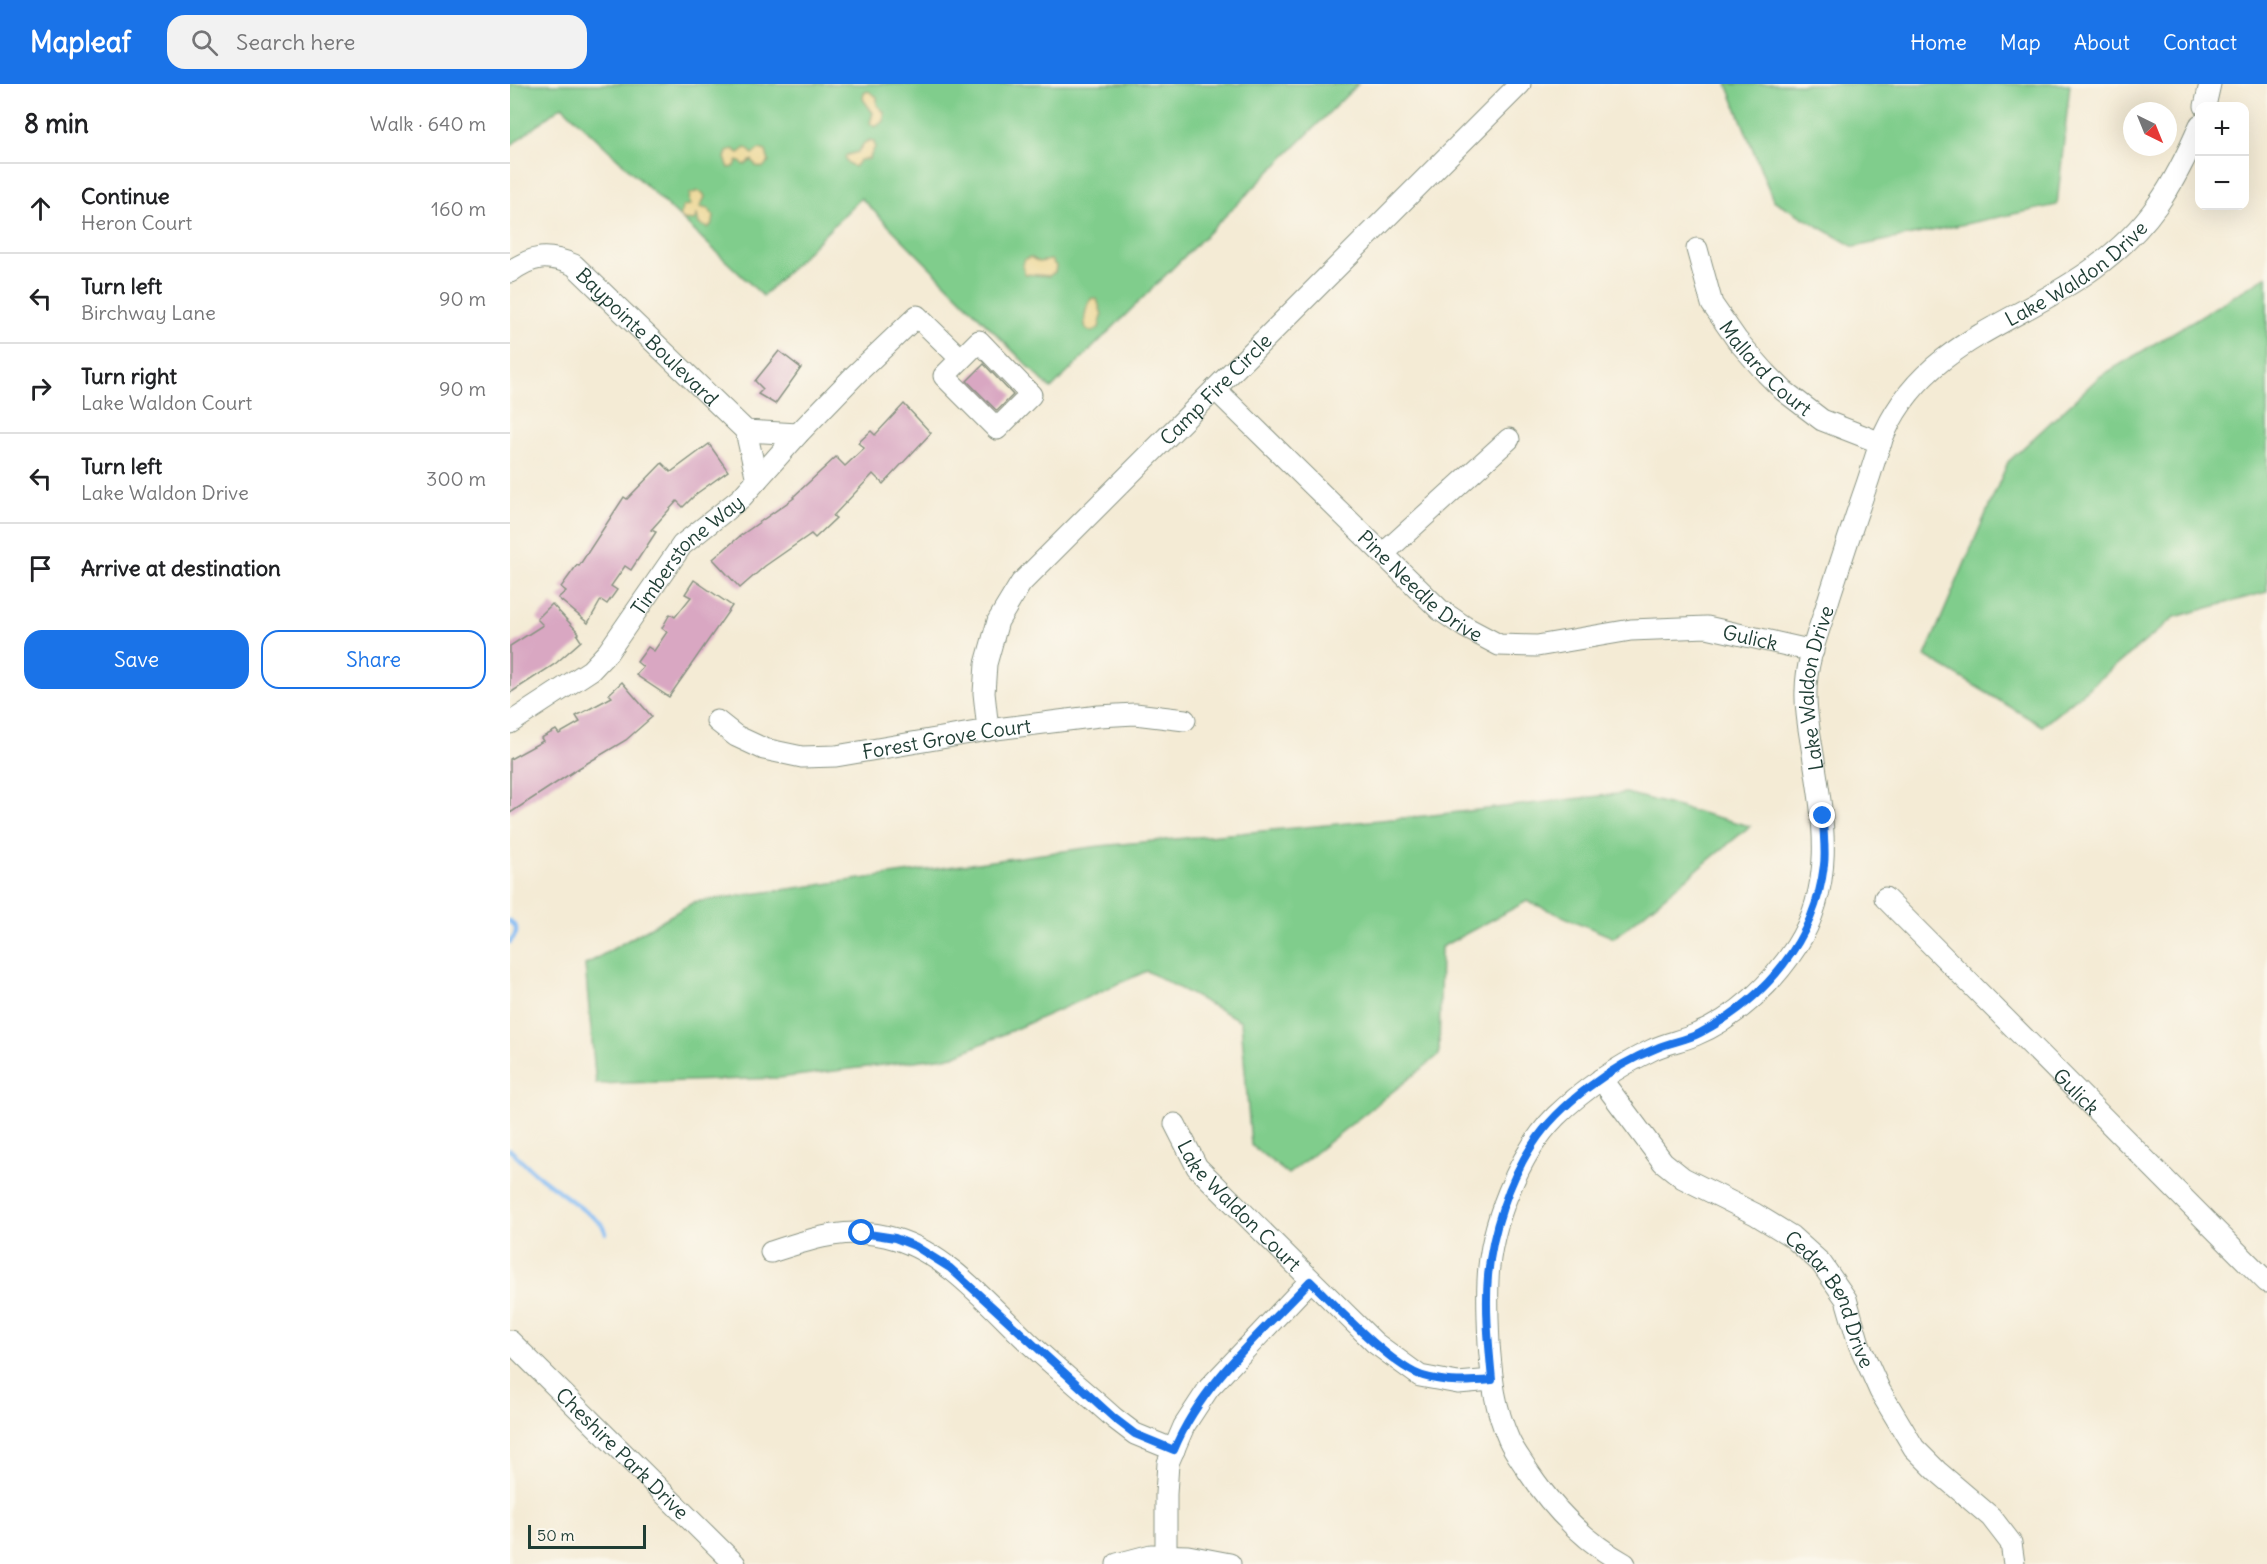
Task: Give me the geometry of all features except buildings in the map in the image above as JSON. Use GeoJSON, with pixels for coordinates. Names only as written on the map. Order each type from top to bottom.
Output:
{"type":"FeatureCollection","features":[{"type":"Feature","properties":{"kind":"street","name":"Camp Fire Circle"},"geometry":{"type":"LineString","coordinates":[[988,730],[984,693],[986,664],[998,621],[1021,583],[1520,84]]}},
{"type":"Feature","properties":{"kind":"street"},"geometry":{"type":"LineString","coordinates":[[2206,102],[2210,84]]}},
{"type":"Feature","properties":{"kind":"street","name":"Lake Waldon Drive"},"geometry":{"type":"LineString","coordinates":[[1624,1564],[1600,1550],[1568,1523],[1542,1491],[1510,1443],[1492,1392],[1488,1276],[1500,1218],[1514,1180],[1533,1143],[1554,1118],[1601,1079],[1656,1048],[1698,1034],[1749,1002],[1781,967],[1797,945],[1812,915],[1824,865],[1823,816],[1809,728],[1806,692],[1809,665],[1847,541],[1881,443],[1902,402],[1920,378],[1936,363],[1962,345],[2092,269],[2152,215],[2171,187],[2195,134]]}},
{"type":"Feature","properties":{"kind":"street","name":"Mallard Court"},"geometry":{"type":"LineString","coordinates":[[1697,249],[1712,303],[1737,340],[1784,391],[1822,420],[1881,443]]}},
{"type":"Feature","properties":{"kind":"street","name":"Baypointe Boulevard"},"geometry":{"type":"LineString","coordinates":[[510,272],[523,262],[539,258],[556,258],[574,265],[746,431]]}},
{"type":"Feature","properties":{"kind":"street","name":"Timberstone Way"},"geometry":{"type":"LineString","coordinates":[[510,723],[591,670],[608,652],[682,544],[741,498],[855,375],[917,316],[961,359]]}},
{"type":"Feature","properties":{"kind":"street","name":"Pine Needle Drive"},"geometry":{"type":"LineString","coordinates":[[1215,389],[1440,610],[1465,627],[1499,645],[1537,646],[1630,630],[1685,628]]}},
{"type":"Feature","properties":{"kind":"street"},"geometry":{"type":"LineString","coordinates":[[757,480],[746,431],[798,434]]}},
{"type":"Feature","properties":{"kind":"street"},"geometry":{"type":"LineString","coordinates":[[1383,554],[1509,439]]}},
{"type":"Feature","properties":{"kind":"street","name":"Gulick"},"geometry":{"type":"LineString","coordinates":[[1685,628],[1707,627],[1814,651]]}},
{"type":"Feature","properties":{"kind":"street","name":"Forest Grove Court"},"geometry":{"type":"LineString","coordinates":[[717,721],[736,736],[764,749],[802,757],[836,756],[988,730],[1099,716],[1135,714],[1185,720]]}},
{"type":"Feature","properties":{"kind":"street","name":"Gulick"},"geometry":{"type":"LineString","coordinates":[[1885,898],[2267,1282]]}},
{"type":"Feature","properties":{"kind":"street","name":"Cedar Bend Drive"},"geometry":{"type":"LineString","coordinates":[[1601,1079],[1663,1162],[1683,1178],[1791,1236],[1821,1263],[1846,1299],[1859,1344],[1880,1391],[1914,1448],[1991,1517],[2011,1543],[2014,1564]]}},
{"type":"Feature","properties":{"kind":"street","name":"Lake Waldon Court"},"geometry":{"type":"LineString","coordinates":[[1175,1124],[1197,1167],[1310,1281],[1400,1363],[1420,1376],[1458,1383],[1492,1380]]}},
{"type":"Feature","properties":{"kind":"street"},"geometry":{"type":"LineString","coordinates":[[771,1252],[822,1235],[862,1233],[895,1238],[915,1246],[950,1268],[1114,1418],[1135,1434],[1174,1450]]}},
{"type":"Feature","properties":{"kind":"street"},"geometry":{"type":"LineString","coordinates":[[1166,1555],[1168,1463],[1184,1426],[1209,1388],[1310,1281]]}},
{"type":"Feature","properties":{"kind":"street","name":"Cheshire Park Drive"},"geometry":{"type":"LineString","coordinates":[[510,1341],[735,1564]]}},
{"type":"Feature","properties":{"kind":"street"},"geometry":{"type":"LineString","coordinates":[[1116,1564],[1151,1555],[1188,1556],[1230,1564]]}},
{"type":"Feature","properties":{"kind":"green space"},"geometry":{"type":"Polygon","coordinates":[[[510,84],[1358,84],[1051,389],[861,198],[763,296],[562,106],[510,146],[510,84]]]}},
{"type":"Feature","properties":{"kind":"green space"},"geometry":{"type":"Polygon","coordinates":[[[1727,84],[2070,84],[2057,205],[1854,247],[1773,200],[1727,84]]]}},
{"type":"Feature","properties":{"kind":"green space"},"geometry":{"type":"Polygon","coordinates":[[[2267,276],[2267,592],[2175,617],[2042,726],[1925,656],[2008,462],[2099,377],[2267,276]]]}},
{"type":"Feature","properties":{"kind":"green space"},"geometry":{"type":"Polygon","coordinates":[[[1626,793],[1750,826],[1614,938],[1527,901],[1441,947],[1439,1055],[1288,1174],[1251,1145],[1241,1021],[1147,971],[954,1056],[779,1078],[596,1084],[585,965],[694,902],[1100,846],[1424,816],[1626,793]]]}},
{"type":"Feature","properties":{"kind":"sand"},"geometry":{"type":"Polygon","coordinates":[[[868,91],[877,97],[877,105],[884,112],[884,121],[875,127],[870,123],[873,113],[863,99],[864,93],[868,91]]]}},
{"type":"Feature","properties":{"kind":"sand"},"geometry":{"type":"Polygon","coordinates":[[[870,140],[874,142],[875,147],[869,159],[860,160],[854,167],[847,162],[845,157],[847,155],[858,152],[864,143],[870,140]]]}},
{"type":"Feature","properties":{"kind":"sand"},"geometry":{"type":"Polygon","coordinates":[[[746,148],[753,154],[759,149],[766,151],[769,162],[762,168],[756,166],[752,160],[745,165],[738,161],[734,167],[729,168],[725,158],[727,152],[733,149],[739,153],[746,148]]]}},
{"type":"Feature","properties":{"kind":"sand"},"geometry":{"type":"Polygon","coordinates":[[[698,191],[705,197],[700,207],[708,209],[714,216],[713,223],[708,228],[699,224],[697,215],[694,221],[683,220],[680,215],[683,206],[691,205],[690,194],[698,191]]]}},
{"type":"Feature","properties":{"kind":"sand"},"geometry":{"type":"Polygon","coordinates":[[[1030,257],[1039,262],[1051,260],[1056,266],[1055,272],[1049,276],[1025,274],[1022,266],[1025,259],[1030,257]]]}},
{"type":"Feature","properties":{"kind":"sand"},"geometry":{"type":"Polygon","coordinates":[[[1092,298],[1097,299],[1102,315],[1099,328],[1092,332],[1087,330],[1085,314],[1092,298]]]}},
{"type":"Feature","properties":{"kind":"waterway"},"geometry":{"type":"LineString","coordinates":[[510,921],[516,928],[516,933],[510,942]]}},
{"type":"Feature","properties":{"kind":"waterway"},"geometry":{"type":"LineString","coordinates":[[510,1150],[535,1173],[602,1224],[606,1233]]}},
{"type":"Feature","properties":{"kind":"route"},"geometry":{"type":"LineString","coordinates":[[862,1233],[895,1238],[915,1246],[950,1268],[1114,1418],[1135,1434],[1174,1450],[1184,1426],[1209,1388],[1310,1281],[1375,1342],[1420,1376],[1458,1383],[1492,1380],[1488,1329],[1488,1276],[1500,1218],[1514,1180],[1533,1143],[1554,1118],[1606,1075],[1656,1048],[1698,1034],[1749,1002],[1776,974],[1797,945],[1812,915],[1824,865],[1823,816]]}}]}
